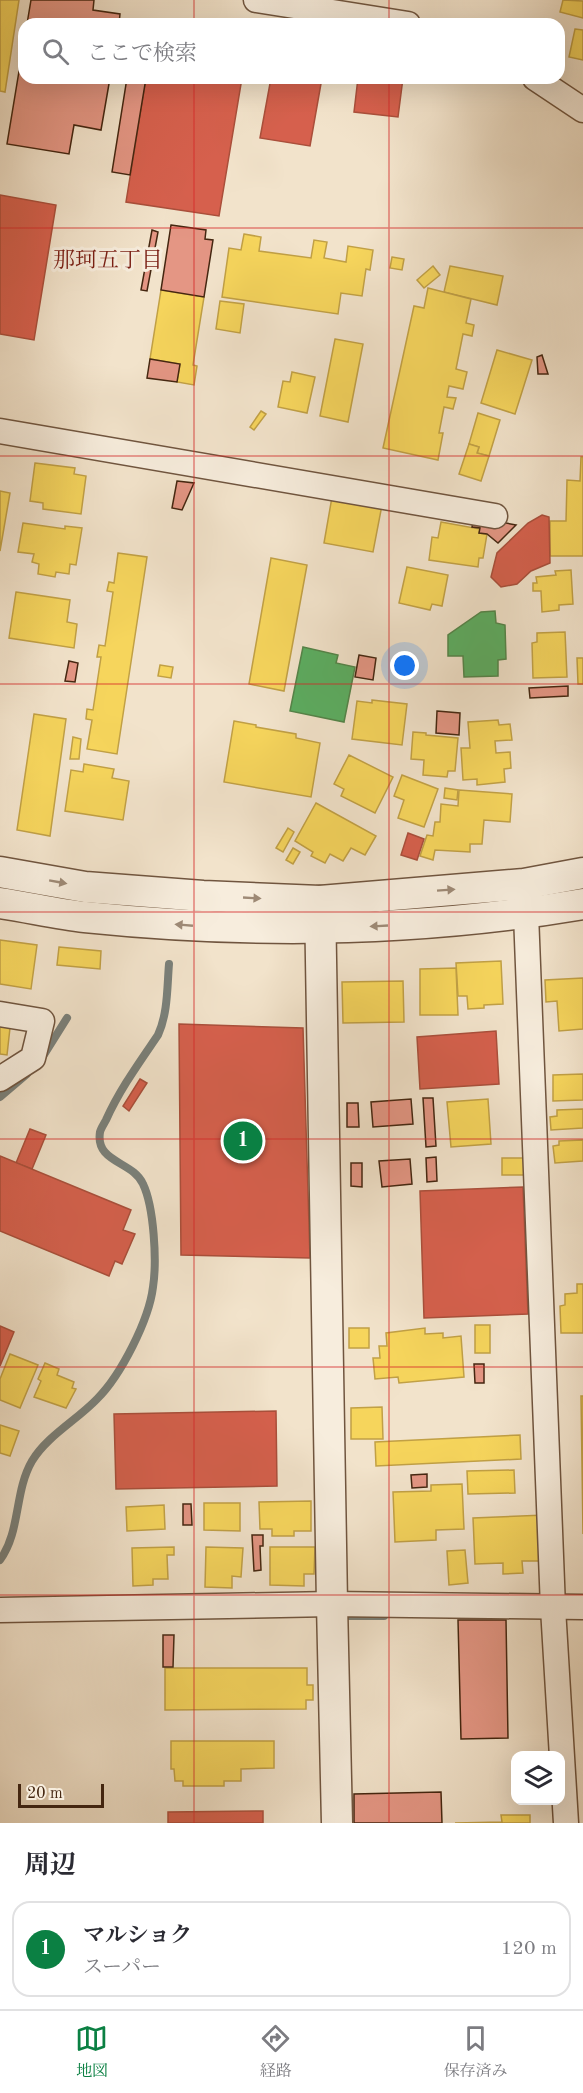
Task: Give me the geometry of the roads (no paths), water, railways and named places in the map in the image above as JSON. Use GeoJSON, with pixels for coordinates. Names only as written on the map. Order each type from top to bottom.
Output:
{"type":"FeatureCollection","features":[{"type":"Feature","properties":{"kind":"street"},"geometry":{"type":"LineString","coordinates":[[256,0],[370,18]]}},
{"type":"Feature","properties":{"kind":"street"},"geometry":{"type":"LineString","coordinates":[[544,84],[583,110]]}},
{"type":"Feature","properties":{"kind":"street"},"geometry":{"type":"LineString","coordinates":[[0,431],[495,516]]}},
{"type":"Feature","properties":{"kind":"street"},"geometry":{"type":"LineString","coordinates":[[0,872],[85,887],[202,896],[319,915],[431,923],[526,914],[583,904]]}},
{"type":"Feature","properties":{"kind":"street"},"geometry":{"type":"LineString","coordinates":[[0,903],[83,917],[202,926],[319,915],[583,873]]}},
{"type":"Feature","properties":{"kind":"street"},"geometry":{"type":"LineString","coordinates":[[526,914],[553,1608],[566,1823]]}},
{"type":"Feature","properties":{"kind":"street"},"geometry":{"type":"LineString","coordinates":[[319,915],[337,1823]]}},
{"type":"Feature","properties":{"kind":"street"},"geometry":{"type":"LineString","coordinates":[[0,1014],[42,1021],[33,1058],[0,1079]]}},
{"type":"Feature","properties":{"kind":"street"},"geometry":{"type":"LineString","coordinates":[[0,1624],[0,1611],[332,1604],[583,1607]]}},
{"type":"Feature","properties":{"kind":"waterway"},"geometry":{"type":"LineString","coordinates":[[0,1560],[11,1537],[22,1485],[32,1461],[54,1436],[89,1407],[106,1389],[124,1362],[146,1315],[154,1276],[152,1220],[147,1194],[138,1176],[103,1150],[100,1132],[124,1087],[158,1035],[165,1009],[169,964]]}},
{"type":"Feature","properties":{"kind":"waterway"},"geometry":{"type":"LineString","coordinates":[[42,1058],[67,1018]]}},
{"type":"Feature","properties":{"kind":"waterway"},"geometry":{"type":"LineString","coordinates":[[0,1097],[27,1074]]}},
{"type":"Feature","properties":{"kind":"waterway"},"geometry":{"type":"LineString","coordinates":[[336,1616],[384,1616]]}},
{"type":"Feature","properties":{"kind":"place","name":"マルショク"},"geometry":{"type":"Point","coordinates":[243,1141]}},
{"type":"Feature","properties":{"kind":"district","name":"那珂五丁目"},"geometry":{"type":"Point","coordinates":[108,259]}}]}
